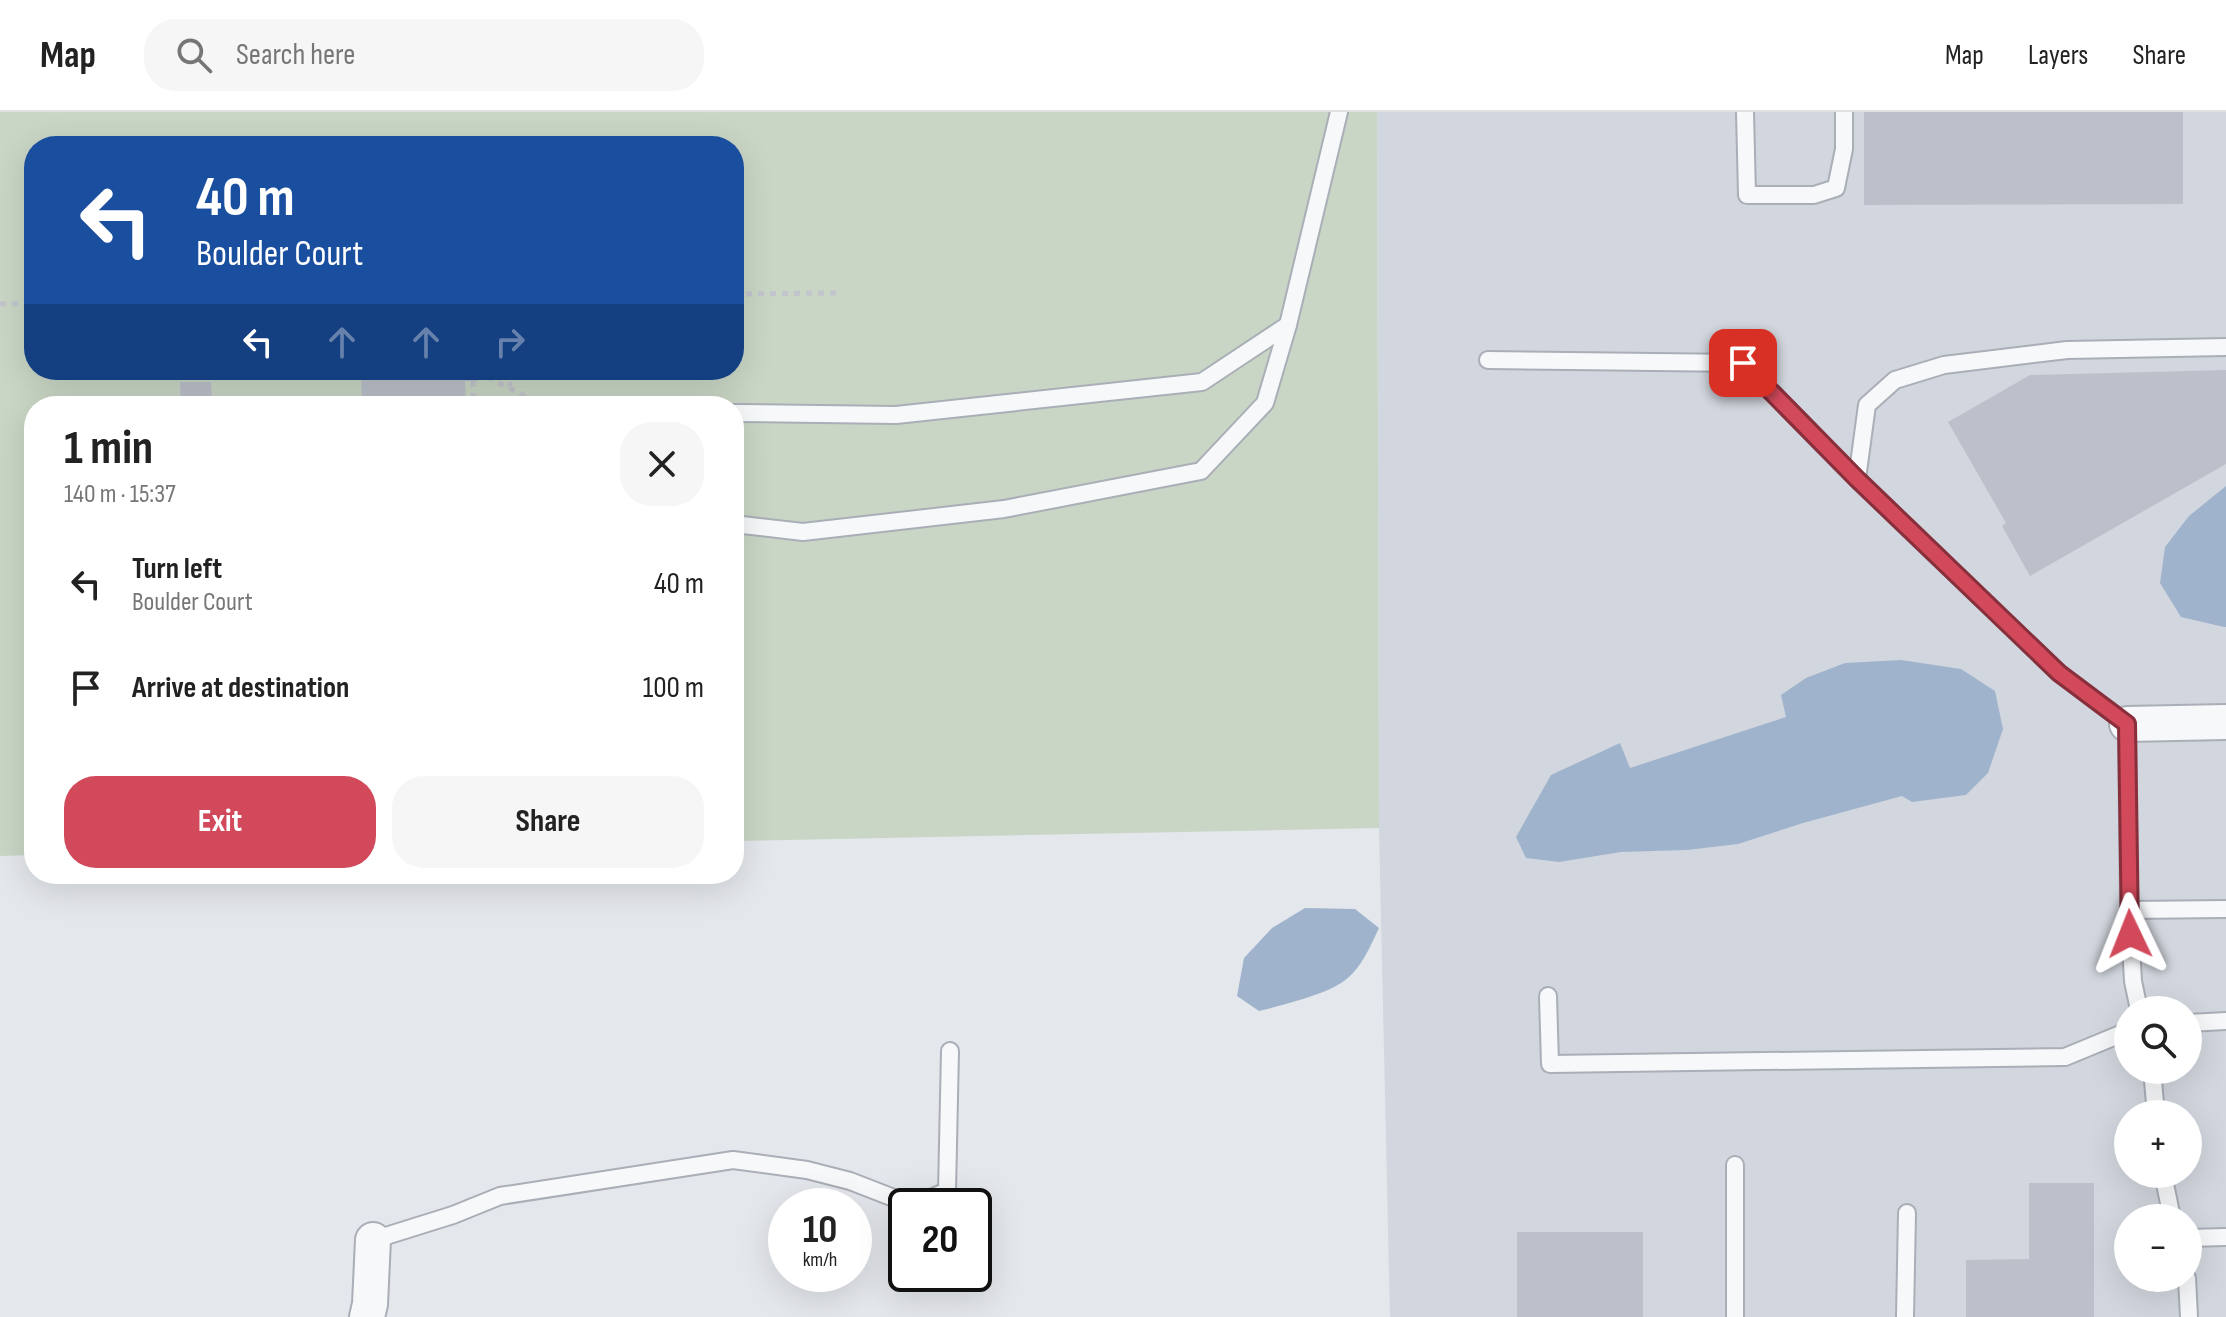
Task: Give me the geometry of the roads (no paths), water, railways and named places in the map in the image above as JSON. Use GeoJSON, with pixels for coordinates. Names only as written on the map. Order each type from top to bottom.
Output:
{"type":"FeatureCollection","features":[{"type":"Feature","properties":{"kind":"street"},"geometry":{"type":"LineString","coordinates":[[2127,724],[2226,722]]}},
{"type":"Feature","properties":{"kind":"street"},"geometry":{"type":"LineString","coordinates":[[367,1317],[373,1240]]}},
{"type":"Feature","properties":{"kind":"lane"},"geometry":{"type":"LineString","coordinates":[[744,525],[803,532],[988,511],[1201,471],[1265,403],[1288,325],[1339,112]]}},
{"type":"Feature","properties":{"kind":"lane"},"geometry":{"type":"LineString","coordinates":[[1745,112],[1747,195],[1814,195],[1836,188],[1844,149],[1844,112]]}},
{"type":"Feature","properties":{"kind":"lane"},"geometry":{"type":"LineString","coordinates":[[744,413],[896,415],[1202,382],[1288,325]]}},
{"type":"Feature","properties":{"kind":"lane"},"geometry":{"type":"LineString","coordinates":[[1857,479],[1867,405],[1895,380],[1944,365],[2067,350],[2226,347]]}},
{"type":"Feature","properties":{"kind":"lane"},"geometry":{"type":"LineString","coordinates":[[1488,360],[1743,363],[1857,479],[2059,673],[2127,724],[2129,910],[2136,996]]}},
{"type":"Feature","properties":{"kind":"lane"},"geometry":{"type":"LineString","coordinates":[[2129,910],[2226,909]]}},
{"type":"Feature","properties":{"kind":"lane"},"geometry":{"type":"LineString","coordinates":[[1548,996],[1550,1064],[2065,1057],[2114,1037]]}},
{"type":"Feature","properties":{"kind":"lane"},"geometry":{"type":"LineString","coordinates":[[2202,1022],[2226,1021]]}},
{"type":"Feature","properties":{"kind":"lane"},"geometry":{"type":"LineString","coordinates":[[373,1240],[453,1215],[500,1196],[733,1160],[807,1170],[850,1181],[899,1200],[926,1200],[947,1191],[950,1051]]}},
{"type":"Feature","properties":{"kind":"lane"},"geometry":{"type":"LineString","coordinates":[[1735,1165],[1735,1317]]}},
{"type":"Feature","properties":{"kind":"lane"},"geometry":{"type":"LineString","coordinates":[[1905,1317],[1907,1213]]}},
{"type":"Feature","properties":{"kind":"lane"},"geometry":{"type":"LineString","coordinates":[[2202,1238],[2226,1237]]}},
{"type":"Feature","properties":{"kind":"lane"},"geometry":{"type":"LineString","coordinates":[[2188,1292],[2189,1317]]}},
{"type":"Feature","properties":{"kind":"water"},"geometry":{"type":"Polygon","coordinates":[[[2226,486],[2224,627],[2181,617],[2160,583],[2165,547],[2189,516],[2226,486]]]}},
{"type":"Feature","properties":{"kind":"water"},"geometry":{"type":"Polygon","coordinates":[[[1901,660],[1961,669],[1995,691],[2003,729],[1988,773],[1966,795],[1912,802],[1902,796],[1738,844],[1687,850],[1621,852],[1559,862],[1526,858],[1516,837],[1551,775],[1620,743],[1630,768],[1786,717],[1781,695],[1806,678],[1845,663],[1901,660]]]}},
{"type":"Feature","properties":{"kind":"water"},"geometry":{"type":"Polygon","coordinates":[[[1305,908],[1355,909],[1379,928],[1360,964],[1344,981],[1315,995],[1259,1011],[1237,996],[1244,958],[1272,928],[1305,908]]]}}]}
